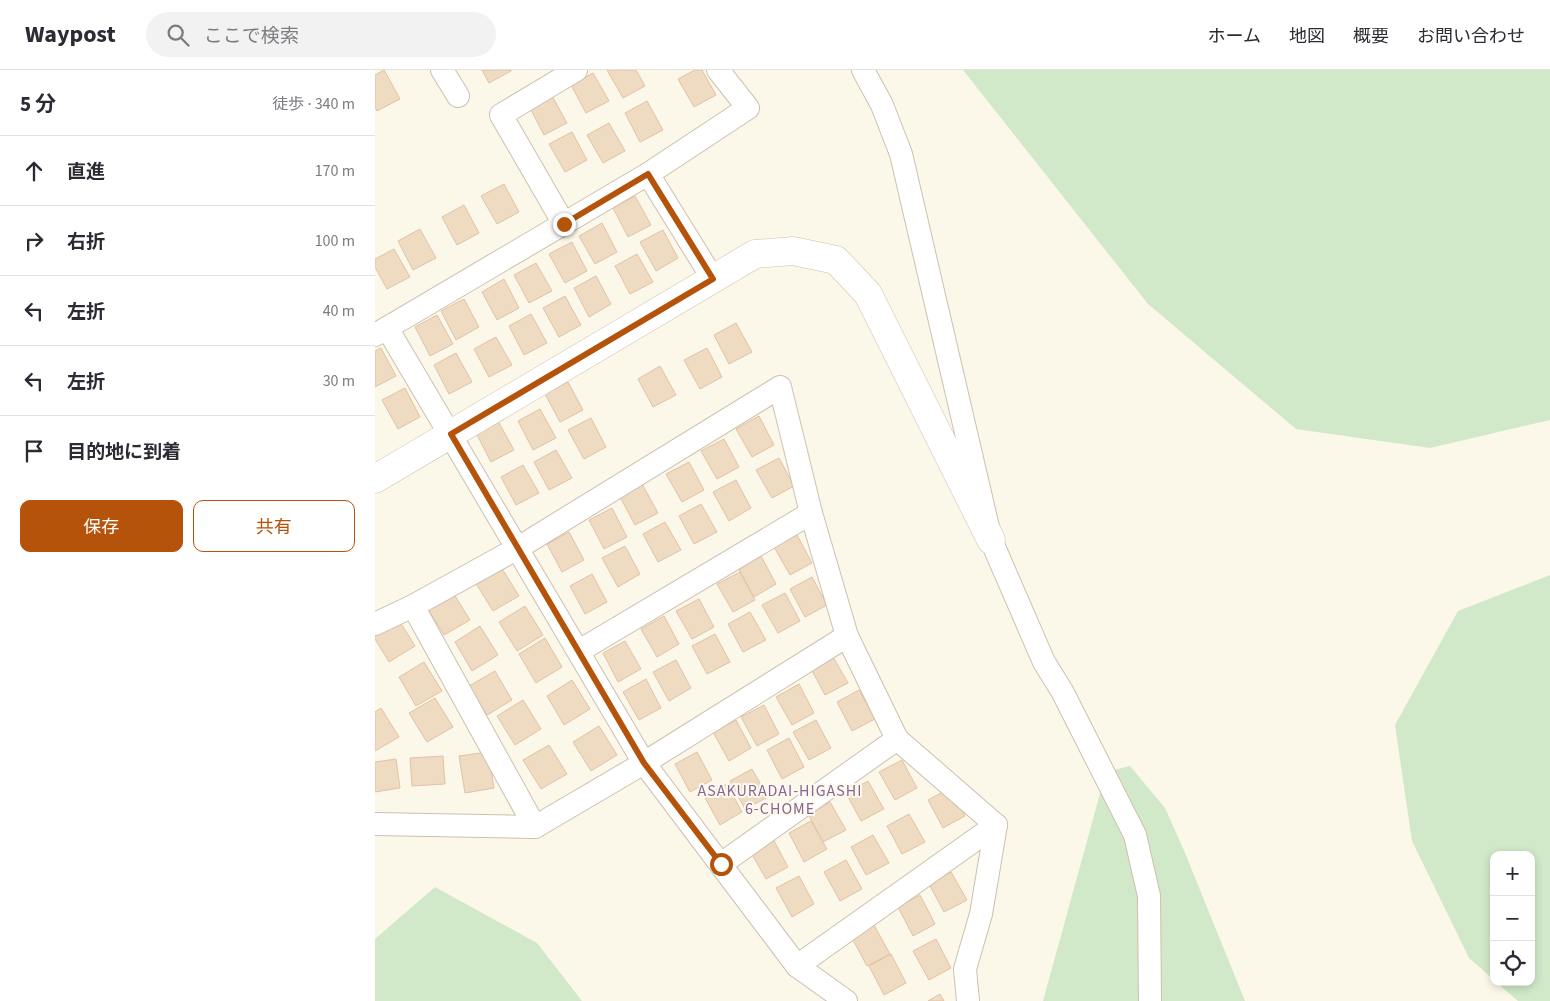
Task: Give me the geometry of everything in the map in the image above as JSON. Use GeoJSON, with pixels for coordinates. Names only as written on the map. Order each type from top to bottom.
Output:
{"type":"FeatureCollection","features":[{"type":"Feature","properties":{"kind":"street"},"geometry":{"type":"LineString","coordinates":[[442,70],[458,96]]}},
{"type":"Feature","properties":{"kind":"street"},"geometry":{"type":"LineString","coordinates":[[564,224],[501,115],[576,70]]}},
{"type":"Feature","properties":{"kind":"street"},"geometry":{"type":"LineString","coordinates":[[718,70],[748,108],[648,174],[381,332],[451,434],[644,763],[797,966],[846,1001]]}},
{"type":"Feature","properties":{"kind":"street"},"geometry":{"type":"LineString","coordinates":[[863,70],[882,104],[901,154],[991,540]]}},
{"type":"Feature","properties":{"kind":"street"},"geometry":{"type":"LineString","coordinates":[[648,174],[713,279]]}},
{"type":"Feature","properties":{"kind":"street"},"geometry":{"type":"LineString","coordinates":[[375,479],[755,254],[793,251],[836,260],[868,294],[991,540],[1044,662],[1063,691],[1135,835],[1149,896],[1150,1001]]}},
{"type":"Feature","properties":{"kind":"street"},"geometry":{"type":"LineString","coordinates":[[375,624],[413,606],[518,548],[780,388],[811,513],[847,636],[897,739],[996,825]]}},
{"type":"Feature","properties":{"kind":"street"},"geometry":{"type":"LineString","coordinates":[[579,651],[811,513]]}},
{"type":"Feature","properties":{"kind":"street"},"geometry":{"type":"LineString","coordinates":[[413,606],[535,827]]}},
{"type":"Feature","properties":{"kind":"street"},"geometry":{"type":"LineString","coordinates":[[375,824],[535,827],[644,763],[847,636]]}},
{"type":"Feature","properties":{"kind":"street"},"geometry":{"type":"LineString","coordinates":[[721,864],[897,739]]}},
{"type":"Feature","properties":{"kind":"street"},"geometry":{"type":"LineString","coordinates":[[797,966],[996,825]]}},
{"type":"Feature","properties":{"kind":"street"},"geometry":{"type":"LineString","coordinates":[[968,1001],[965,969],[981,914],[996,825]]}},
{"type":"Feature","properties":{"kind":"green space"},"geometry":{"type":"Polygon","coordinates":[[[963,70],[1550,70],[1550,420],[1430,448],[1296,429],[1148,304],[963,70]]]}},
{"type":"Feature","properties":{"kind":"green space"},"geometry":{"type":"Polygon","coordinates":[[[1550,575],[1550,1001],[1518,1001],[1501,986],[1535,986],[1535,851],[1490,851],[1490,976],[1469,958],[1412,841],[1395,725],[1458,611],[1550,575]]]}},
{"type":"Feature","properties":{"kind":"green space"},"geometry":{"type":"Polygon","coordinates":[[[1130,766],[1165,808],[1245,1001],[1043,1001],[1106,772],[1130,766]]]}},
{"type":"Feature","properties":{"kind":"green space"},"geometry":{"type":"Polygon","coordinates":[[[435,887],[537,943],[582,1001],[375,1001],[375,939],[435,887]]]}},
{"type":"Feature","properties":{"kind":"building"},"geometry":{"type":"Polygon","coordinates":[[[384,70],[400,99],[377,111],[375,107],[375,75],[384,70]]]}},
{"type":"Feature","properties":{"kind":"building"},"geometry":{"type":"Polygon","coordinates":[[[482,70],[511,70],[511,71],[489,83],[482,70]]]}},
{"type":"Feature","properties":{"kind":"building"},"geometry":{"type":"Polygon","coordinates":[[[607,70],[636,70],[645,86],[623,98],[607,70]]]}},
{"type":"Feature","properties":{"kind":"building"},"geometry":{"type":"Polygon","coordinates":[[[695,70],[702,70],[716,95],[694,107],[678,79],[695,70]]]}},
{"type":"Feature","properties":{"kind":"building"},"geometry":{"type":"Polygon","coordinates":[[[593,73],[609,101],[586,113],[571,85],[593,73]]]}},
{"type":"Feature","properties":{"kind":"building"},"geometry":{"type":"Polygon","coordinates":[[[551,94],[567,123],[544,135],[529,106],[551,94]]]}},
{"type":"Feature","properties":{"kind":"building"},"geometry":{"type":"Polygon","coordinates":[[[647,101],[663,130],[640,142],[625,113],[647,101]]]}},
{"type":"Feature","properties":{"kind":"building"},"geometry":{"type":"Polygon","coordinates":[[[609,123],[625,151],[603,163],[587,135],[609,123]]]}},
{"type":"Feature","properties":{"kind":"building"},"geometry":{"type":"Polygon","coordinates":[[[572,132],[587,160],[565,172],[549,144],[572,132]]]}},
{"type":"Feature","properties":{"kind":"building"},"geometry":{"type":"Polygon","coordinates":[[[504,184],[519,212],[497,224],[481,196],[504,184]]]}},
{"type":"Feature","properties":{"kind":"building"},"geometry":{"type":"Polygon","coordinates":[[[635,196],[651,225],[628,237],[613,208],[635,196]]]}},
{"type":"Feature","properties":{"kind":"building"},"geometry":{"type":"Polygon","coordinates":[[[464,205],[479,233],[457,245],[442,217],[464,205]]]}},
{"type":"Feature","properties":{"kind":"building"},"geometry":{"type":"Polygon","coordinates":[[[602,223],[617,252],[595,264],[579,236],[602,223]]]}},
{"type":"Feature","properties":{"kind":"building"},"geometry":{"type":"Polygon","coordinates":[[[420,229],[436,258],[413,270],[398,241],[420,229]]]}},
{"type":"Feature","properties":{"kind":"building"},"geometry":{"type":"Polygon","coordinates":[[[663,230],[678,258],[656,271],[640,242],[663,230]]]}},
{"type":"Feature","properties":{"kind":"building"},"geometry":{"type":"Polygon","coordinates":[[[572,242],[587,271],[565,283],[549,254],[572,242]]]}},
{"type":"Feature","properties":{"kind":"building"},"geometry":{"type":"Polygon","coordinates":[[[394,249],[410,277],[387,289],[375,267],[375,259],[394,249]]]}},
{"type":"Feature","properties":{"kind":"building"},"geometry":{"type":"Polygon","coordinates":[[[637,254],[653,282],[630,294],[615,266],[637,254]]]}},
{"type":"Feature","properties":{"kind":"building"},"geometry":{"type":"Polygon","coordinates":[[[536,263],[552,291],[529,303],[514,275],[536,263]]]}},
{"type":"Feature","properties":{"kind":"building"},"geometry":{"type":"Polygon","coordinates":[[[596,276],[611,304],[589,317],[574,288],[596,276]]]}},
{"type":"Feature","properties":{"kind":"building"},"geometry":{"type":"Polygon","coordinates":[[[504,279],[519,308],[497,320],[482,292],[504,279]]]}},
{"type":"Feature","properties":{"kind":"building"},"geometry":{"type":"Polygon","coordinates":[[[565,296],[581,325],[559,337],[543,308],[565,296]]]}},
{"type":"Feature","properties":{"kind":"building"},"geometry":{"type":"Polygon","coordinates":[[[464,299],[479,327],[456,340],[441,311],[464,299]]]}},
{"type":"Feature","properties":{"kind":"building"},"geometry":{"type":"Polygon","coordinates":[[[531,314],[547,343],[524,355],[509,326],[531,314]]]}},
{"type":"Feature","properties":{"kind":"building"},"geometry":{"type":"Polygon","coordinates":[[[437,315],[453,344],[430,356],[415,327],[437,315]]]}},
{"type":"Feature","properties":{"kind":"building"},"geometry":{"type":"Polygon","coordinates":[[[736,323],[752,352],[729,364],[714,335],[736,323]]]}},
{"type":"Feature","properties":{"kind":"building"},"geometry":{"type":"Polygon","coordinates":[[[496,337],[512,365],[489,377],[474,349],[496,337]]]}},
{"type":"Feature","properties":{"kind":"building"},"geometry":{"type":"Polygon","coordinates":[[[381,348],[396,376],[375,387],[375,351],[381,348]]]}},
{"type":"Feature","properties":{"kind":"building"},"geometry":{"type":"Polygon","coordinates":[[[707,348],[722,377],[700,389],[684,360],[707,348]]]}},
{"type":"Feature","properties":{"kind":"building"},"geometry":{"type":"Polygon","coordinates":[[[456,353],[472,382],[449,394],[434,365],[456,353]]]}},
{"type":"Feature","properties":{"kind":"building"},"geometry":{"type":"Polygon","coordinates":[[[660,366],[676,395],[653,407],[638,379],[660,366]]]}},
{"type":"Feature","properties":{"kind":"building"},"geometry":{"type":"Polygon","coordinates":[[[568,382],[583,410],[560,422],[545,394],[568,382]]]}},
{"type":"Feature","properties":{"kind":"building"},"geometry":{"type":"Polygon","coordinates":[[[405,388],[420,417],[398,429],[382,400],[405,388]]]}},
{"type":"Feature","properties":{"kind":"building"},"geometry":{"type":"Polygon","coordinates":[[[540,409],[556,438],[533,450],[518,421],[540,409]]]}},
{"type":"Feature","properties":{"kind":"building"},"geometry":{"type":"Polygon","coordinates":[[[759,416],[774,445],[752,457],[736,429],[759,416]]]}},
{"type":"Feature","properties":{"kind":"building"},"geometry":{"type":"Polygon","coordinates":[[[591,418],[606,447],[584,459],[568,430],[591,418]]]}},
{"type":"Feature","properties":{"kind":"building"},"geometry":{"type":"Polygon","coordinates":[[[498,421],[514,450],[491,462],[476,433],[498,421]]]}},
{"type":"Feature","properties":{"kind":"building"},"geometry":{"type":"Polygon","coordinates":[[[724,439],[739,467],[717,479],[701,451],[724,439]]]}},
{"type":"Feature","properties":{"kind":"building"},"geometry":{"type":"Polygon","coordinates":[[[556,450],[572,478],[549,490],[534,462],[556,450]]]}},
{"type":"Feature","properties":{"kind":"building"},"geometry":{"type":"Polygon","coordinates":[[[779,458],[794,486],[772,498],[756,470],[779,458]]]}},
{"type":"Feature","properties":{"kind":"building"},"geometry":{"type":"Polygon","coordinates":[[[689,462],[704,490],[682,502],[666,474],[689,462]]]}},
{"type":"Feature","properties":{"kind":"building"},"geometry":{"type":"Polygon","coordinates":[[[523,465],[539,493],[516,505],[501,477],[523,465]]]}},
{"type":"Feature","properties":{"kind":"building"},"geometry":{"type":"Polygon","coordinates":[[[736,480],[751,508],[729,521],[713,492],[736,480]]]}},
{"type":"Feature","properties":{"kind":"building"},"geometry":{"type":"Polygon","coordinates":[[[642,484],[658,513],[635,525],[620,497],[642,484]]]}},
{"type":"Feature","properties":{"kind":"building"},"geometry":{"type":"Polygon","coordinates":[[[701,504],[717,532],[694,544],[679,516],[701,504]]]}},
{"type":"Feature","properties":{"kind":"building"},"geometry":{"type":"Polygon","coordinates":[[[612,508],[627,537],[604,549],[589,520],[612,508]]]}},
{"type":"Feature","properties":{"kind":"building"},"geometry":{"type":"Polygon","coordinates":[[[665,522],[681,550],[658,562],[643,534],[665,522]]]}},
{"type":"Feature","properties":{"kind":"building"},"geometry":{"type":"Polygon","coordinates":[[[569,532],[584,560],[562,572],[547,544],[569,532]]]}},
{"type":"Feature","properties":{"kind":"building"},"geometry":{"type":"Polygon","coordinates":[[[797,535],[812,563],[790,575],[774,547],[797,535]]]}},
{"type":"Feature","properties":{"kind":"building"},"geometry":{"type":"Polygon","coordinates":[[[625,546],[640,574],[618,587],[602,558],[625,546]]]}},
{"type":"Feature","properties":{"kind":"building"},"geometry":{"type":"Polygon","coordinates":[[[761,556],[776,584],[754,597],[738,568],[761,556]]]}},
{"type":"Feature","properties":{"kind":"building"},"geometry":{"type":"Polygon","coordinates":[[[501,567],[519,596],[493,611],[475,582],[501,567]]]}},
{"type":"Feature","properties":{"kind":"building"},"geometry":{"type":"Polygon","coordinates":[[[740,572],[755,600],[733,612],[717,584],[740,572]]]}},
{"type":"Feature","properties":{"kind":"building"},"geometry":{"type":"Polygon","coordinates":[[[592,574],[607,602],[585,614],[570,586],[592,574]]]}},
{"type":"Feature","properties":{"kind":"building"},"geometry":{"type":"Polygon","coordinates":[[[812,577],[827,605],[805,617],[790,589],[812,577]]]}},
{"type":"Feature","properties":{"kind":"building"},"geometry":{"type":"Polygon","coordinates":[[[452,591],[470,620],[444,635],[426,606],[452,591]]]}},
{"type":"Feature","properties":{"kind":"building"},"geometry":{"type":"Polygon","coordinates":[[[785,593],[800,621],[778,633],[762,605],[785,593]]]}},
{"type":"Feature","properties":{"kind":"building"},"geometry":{"type":"Polygon","coordinates":[[[699,599],[714,627],[692,639],[676,611],[699,599]]]}},
{"type":"Feature","properties":{"kind":"building"},"geometry":{"type":"Polygon","coordinates":[[[525,606],[543,635],[517,651],[499,622],[525,606]]]}},
{"type":"Feature","properties":{"kind":"building"},"geometry":{"type":"Polygon","coordinates":[[[750,612],[766,640],[743,652],[728,624],[750,612]]]}},
{"type":"Feature","properties":{"kind":"building"},"geometry":{"type":"Polygon","coordinates":[[[664,616],[679,644],[657,657],[641,629],[664,616]]]}},
{"type":"Feature","properties":{"kind":"building"},"geometry":{"type":"Polygon","coordinates":[[[397,617],[415,646],[389,662],[375,639],[375,631],[397,617]]]}},
{"type":"Feature","properties":{"kind":"building"},"geometry":{"type":"Polygon","coordinates":[[[480,626],[498,655],[472,671],[455,642],[480,626]]]}},
{"type":"Feature","properties":{"kind":"building"},"geometry":{"type":"Polygon","coordinates":[[[715,634],[730,662],[707,674],[692,646],[715,634]]]}},
{"type":"Feature","properties":{"kind":"building"},"geometry":{"type":"Polygon","coordinates":[[[545,638],[562,667],[536,683],[519,654],[545,638]]]}},
{"type":"Feature","properties":{"kind":"building"},"geometry":{"type":"Polygon","coordinates":[[[625,641],[641,669],[618,682],[603,653],[625,641]]]}},
{"type":"Feature","properties":{"kind":"building"},"geometry":{"type":"Polygon","coordinates":[[[832,655],[848,683],[825,695],[810,667],[832,655]]]}},
{"type":"Feature","properties":{"kind":"building"},"geometry":{"type":"Polygon","coordinates":[[[676,660],[691,688],[669,701],[653,672],[676,660]]]}},
{"type":"Feature","properties":{"kind":"building"},"geometry":{"type":"Polygon","coordinates":[[[424,662],[442,691],[416,706],[399,677],[424,662]]]}},
{"type":"Feature","properties":{"kind":"building"},"geometry":{"type":"Polygon","coordinates":[[[495,671],[512,700],[487,715],[469,686],[495,671]]]}},
{"type":"Feature","properties":{"kind":"building"},"geometry":{"type":"Polygon","coordinates":[[[646,679],[661,708],[639,720],[623,692],[646,679]]]}},
{"type":"Feature","properties":{"kind":"building"},"geometry":{"type":"Polygon","coordinates":[[[572,680],[590,709],[564,725],[547,696],[572,680]]]}},
{"type":"Feature","properties":{"kind":"building"},"geometry":{"type":"Polygon","coordinates":[[[799,684],[814,713],[792,725],[776,697],[799,684]]]}},
{"type":"Feature","properties":{"kind":"building"},"geometry":{"type":"Polygon","coordinates":[[[859,690],[875,719],[852,731],[837,702],[859,690]]]}},
{"type":"Feature","properties":{"kind":"building"},"geometry":{"type":"Polygon","coordinates":[[[435,698],[453,727],[427,742],[409,713],[435,698]]]}},
{"type":"Feature","properties":{"kind":"building"},"geometry":{"type":"Polygon","coordinates":[[[523,700],[541,729],[515,745],[497,716],[523,700]]]}},
{"type":"Feature","properties":{"kind":"building"},"geometry":{"type":"Polygon","coordinates":[[[764,705],[779,734],[757,746],[741,717],[764,705]]]}},
{"type":"Feature","properties":{"kind":"building"},"geometry":{"type":"Polygon","coordinates":[[[381,708],[399,737],[375,751],[375,712],[381,708]]]}},
{"type":"Feature","properties":{"kind":"building"},"geometry":{"type":"Polygon","coordinates":[[[736,720],[751,748],[729,761],[713,732],[736,720]]]}},
{"type":"Feature","properties":{"kind":"building"},"geometry":{"type":"Polygon","coordinates":[[[816,720],[831,748],[809,760],[793,732],[816,720]]]}},
{"type":"Feature","properties":{"kind":"building"},"geometry":{"type":"Polygon","coordinates":[[[599,726],[617,755],[591,771],[573,742],[599,726]]]}},
{"type":"Feature","properties":{"kind":"building"},"geometry":{"type":"Polygon","coordinates":[[[789,738],[804,767],[782,779],[767,750],[789,738]]]}},
{"type":"Feature","properties":{"kind":"building"},"geometry":{"type":"Polygon","coordinates":[[[549,745],[567,774],[541,789],[523,760],[549,745]]]}},
{"type":"Feature","properties":{"kind":"building"},"geometry":{"type":"Polygon","coordinates":[[[488,752],[494,788],[465,793],[459,756],[488,752]]]}},
{"type":"Feature","properties":{"kind":"building"},"geometry":{"type":"Polygon","coordinates":[[[697,752],[712,780],[690,792],[675,764],[697,752]]]}},
{"type":"Feature","properties":{"kind":"building"},"geometry":{"type":"Polygon","coordinates":[[[443,756],[445,784],[412,786],[410,758],[443,756]]]}},
{"type":"Feature","properties":{"kind":"building"},"geometry":{"type":"Polygon","coordinates":[[[396,759],[400,788],[375,792],[375,762],[396,759]]]}},
{"type":"Feature","properties":{"kind":"building"},"geometry":{"type":"Polygon","coordinates":[[[902,760],[917,788],[895,800],[879,772],[902,760]]]}},
{"type":"Feature","properties":{"kind":"building"},"geometry":{"type":"Polygon","coordinates":[[[752,769],[768,797],[745,809],[730,781],[752,769]]]}},
{"type":"Feature","properties":{"kind":"building"},"geometry":{"type":"Polygon","coordinates":[[[868,781],[884,809],[861,821],[846,793],[868,781]]]}},
{"type":"Feature","properties":{"kind":"building"},"geometry":{"type":"Polygon","coordinates":[[[727,784],[742,812],[720,825],[704,796],[727,784]]]}},
{"type":"Feature","properties":{"kind":"building"},"geometry":{"type":"Polygon","coordinates":[[[950,788],[965,816],[943,828],[928,800],[950,788]]]}},
{"type":"Feature","properties":{"kind":"building"},"geometry":{"type":"Polygon","coordinates":[[[830,802],[846,830],[823,842],[808,814],[830,802]]]}},
{"type":"Feature","properties":{"kind":"building"},"geometry":{"type":"Polygon","coordinates":[[[909,814],[925,842],[902,854],[887,826],[909,814]]]}},
{"type":"Feature","properties":{"kind":"building"},"geometry":{"type":"Polygon","coordinates":[[[811,821],[827,849],[804,862],[789,833],[811,821]]]}},
{"type":"Feature","properties":{"kind":"building"},"geometry":{"type":"Polygon","coordinates":[[[873,835],[889,863],[866,875],[851,847],[873,835]]]}},
{"type":"Feature","properties":{"kind":"building"},"geometry":{"type":"Polygon","coordinates":[[[773,839],[788,867],[766,879],[750,851],[773,839]]]}},
{"type":"Feature","properties":{"kind":"building"},"geometry":{"type":"Polygon","coordinates":[[[846,860],[862,889],[840,901],[824,872],[846,860]]]}},
{"type":"Feature","properties":{"kind":"building"},"geometry":{"type":"Polygon","coordinates":[[[951,872],[967,900],[944,912],[929,884],[951,872]]]}},
{"type":"Feature","properties":{"kind":"building"},"geometry":{"type":"Polygon","coordinates":[[[799,876],[814,904],[792,917],[776,888],[799,876]]]}},
{"type":"Feature","properties":{"kind":"building"},"geometry":{"type":"Polygon","coordinates":[[[920,895],[935,924],[913,936],[898,907],[920,895]]]}},
{"type":"Feature","properties":{"kind":"building"},"geometry":{"type":"Polygon","coordinates":[[[874,925],[890,954],[867,966],[852,938],[874,925]]]}},
{"type":"Feature","properties":{"kind":"building"},"geometry":{"type":"Polygon","coordinates":[[[936,939],[951,968],[929,980],[913,951],[936,939]]]}},
{"type":"Feature","properties":{"kind":"building"},"geometry":{"type":"Polygon","coordinates":[[[891,954],[906,983],[884,995],[869,966],[891,954]]]}},
{"type":"Feature","properties":{"kind":"building"},"geometry":{"type":"Polygon","coordinates":[[[940,994],[944,1001],[928,1001],[940,994]]]}},
{"type":"Feature","properties":{"kind":"district","name":"ASAKURADAI-HIGASHI 6-CHOME"},"geometry":{"type":"Point","coordinates":[780,799]}},
{"type":"Feature","properties":{"kind":"route"},"geometry":{"type":"LineString","coordinates":[[564,224],[648,174],[713,279],[451,434],[644,763],[721,864]]}}]}
